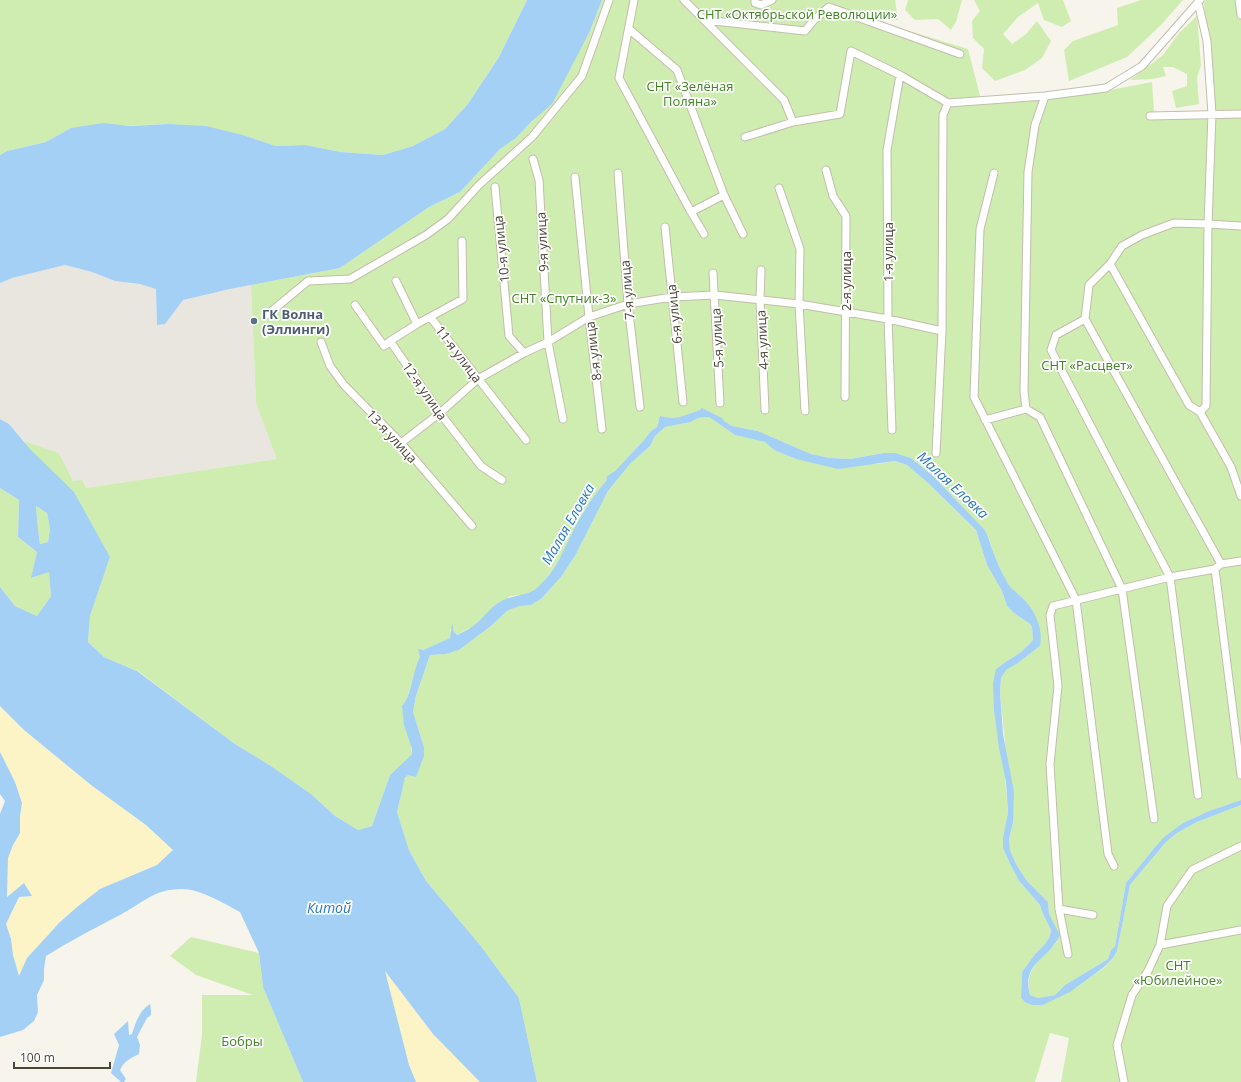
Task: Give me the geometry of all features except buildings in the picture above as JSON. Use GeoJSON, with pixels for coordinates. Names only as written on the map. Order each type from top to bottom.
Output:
{"type":"FeatureCollection","features":[{"type":"Feature","properties":{"kind":"street"},"geometry":{"type":"LineString","coordinates":[[267,315],[308,282],[350,279],[426,235],[448,219],[479,184],[532,137],[582,76],[609,0]]}},
{"type":"Feature","properties":{"kind":"street"},"geometry":{"type":"LineString","coordinates":[[634,0],[619,78],[704,234]]}},
{"type":"Feature","properties":{"kind":"street"},"geometry":{"type":"LineString","coordinates":[[684,0],[784,100],[793,122]]}},
{"type":"Feature","properties":{"kind":"street"},"geometry":{"type":"LineString","coordinates":[[755,0],[755,3],[761,5],[772,0]]}},
{"type":"Feature","properties":{"kind":"street"},"geometry":{"type":"LineString","coordinates":[[1239,0],[1241,15]]}},
{"type":"Feature","properties":{"kind":"street"},"geometry":{"type":"LineString","coordinates":[[745,137],[793,122],[840,114],[851,51],[900,75],[948,102],[1045,96],[1106,88],[1142,66],[1199,1]]}},
{"type":"Feature","properties":{"kind":"street"},"geometry":{"type":"LineString","coordinates":[[1199,1],[1207,41],[1212,114],[1208,224],[1206,406],[1200,412]]}},
{"type":"Feature","properties":{"kind":"street"},"geometry":{"type":"LineString","coordinates":[[705,20],[805,31],[814,20],[829,7],[960,54]]}},
{"type":"Feature","properties":{"kind":"street"},"geometry":{"type":"LineString","coordinates":[[629,29],[677,70],[724,195],[743,234]]}},
{"type":"Feature","properties":{"kind":"street","name":"1-я улица"},"geometry":{"type":"LineString","coordinates":[[892,430],[888,319],[887,150],[900,75]]}},
{"type":"Feature","properties":{"kind":"street"},"geometry":{"type":"LineString","coordinates":[[1026,409],[1024,391],[1028,172],[1036,125],[1045,96]]}},
{"type":"Feature","properties":{"kind":"street"},"geometry":{"type":"LineString","coordinates":[[936,453],[942,331],[943,115],[948,102]]}},
{"type":"Feature","properties":{"kind":"street"},"geometry":{"type":"LineString","coordinates":[[1150,116],[1241,114]]}},
{"type":"Feature","properties":{"kind":"street","name":"9-я улица"},"geometry":{"type":"LineString","coordinates":[[534,159],[538,180],[548,342],[563,419]]}},
{"type":"Feature","properties":{"kind":"street","name":"2-я улица"},"geometry":{"type":"LineString","coordinates":[[826,170],[833,196],[846,216],[845,397]]}},
{"type":"Feature","properties":{"kind":"street","name":"7-я улица"},"geometry":{"type":"LineString","coordinates":[[618,173],[628,304],[640,407]]}},
{"type":"Feature","properties":{"kind":"street"},"geometry":{"type":"LineString","coordinates":[[994,173],[980,228],[974,396],[1076,600],[1108,854],[1114,866]]}},
{"type":"Feature","properties":{"kind":"street","name":"8-я улица"},"geometry":{"type":"LineString","coordinates":[[575,177],[602,429]]}},
{"type":"Feature","properties":{"kind":"street","name":"10-я улица"},"geometry":{"type":"LineString","coordinates":[[495,187],[509,336],[524,353]]}},
{"type":"Feature","properties":{"kind":"street"},"geometry":{"type":"LineString","coordinates":[[779,188],[800,249],[799,304],[805,411]]}},
{"type":"Feature","properties":{"kind":"street"},"geometry":{"type":"LineString","coordinates":[[691,212],[724,195]]}},
{"type":"Feature","properties":{"kind":"street"},"geometry":{"type":"LineString","coordinates":[[1221,564],[1086,319],[1089,285],[1110,264],[1122,246],[1142,235],[1174,223],[1241,226]]}},
{"type":"Feature","properties":{"kind":"street","name":"6-я улица"},"geometry":{"type":"LineString","coordinates":[[665,227],[683,402]]}},
{"type":"Feature","properties":{"kind":"street"},"geometry":{"type":"LineString","coordinates":[[431,318],[463,299],[462,242]]}},
{"type":"Feature","properties":{"kind":"street"},"geometry":{"type":"LineString","coordinates":[[1110,264],[1189,405],[1200,412],[1231,467],[1241,496]]}},
{"type":"Feature","properties":{"kind":"street","name":"4-я улица"},"geometry":{"type":"LineString","coordinates":[[761,270],[760,300],[765,410]]}},
{"type":"Feature","properties":{"kind":"street","name":"5-я улица"},"geometry":{"type":"LineString","coordinates":[[713,273],[720,403]]}},
{"type":"Feature","properties":{"kind":"street","name":"11-я улица"},"geometry":{"type":"LineString","coordinates":[[396,281],[417,324],[431,318],[526,440]]}},
{"type":"Feature","properties":{"kind":"street"},"geometry":{"type":"LineString","coordinates":[[401,443],[440,413],[478,379],[524,353],[548,342],[589,317],[628,304],[672,297],[715,295],[799,304],[888,319],[942,331]]}},
{"type":"Feature","properties":{"kind":"street"},"geometry":{"type":"LineString","coordinates":[[355,305],[384,346],[417,324]]}},
{"type":"Feature","properties":{"kind":"street"},"geometry":{"type":"LineString","coordinates":[[1086,319],[1056,335],[1051,350],[1170,577],[1198,796]]}},
{"type":"Feature","properties":{"kind":"street","name":"12-я улица"},"geometry":{"type":"LineString","coordinates":[[390,341],[440,413],[481,466],[502,480]]}},
{"type":"Feature","properties":{"kind":"street","name":"13-я улица"},"geometry":{"type":"LineString","coordinates":[[321,342],[330,366],[344,385],[401,443],[472,526]]}},
{"type":"Feature","properties":{"kind":"street"},"geometry":{"type":"LineString","coordinates":[[985,420],[1026,409],[1040,417],[1122,589],[1154,819]]}},
{"type":"Feature","properties":{"kind":"street"},"geometry":{"type":"LineString","coordinates":[[1068,954],[1059,909],[1050,764],[1058,686],[1050,615],[1053,606],[1170,577],[1215,569],[1221,564],[1241,560]]}},
{"type":"Feature","properties":{"kind":"street"},"geometry":{"type":"LineString","coordinates":[[1215,569],[1240,775]]}},
{"type":"Feature","properties":{"kind":"street"},"geometry":{"type":"LineString","coordinates":[[1124,1082],[1117,1045],[1132,995],[1148,971],[1160,945],[1167,906],[1192,870],[1241,846]]}},
{"type":"Feature","properties":{"kind":"street"},"geometry":{"type":"LineString","coordinates":[[1059,909],[1094,915]]}},
{"type":"Feature","properties":{"kind":"street"},"geometry":{"type":"LineString","coordinates":[[1160,945],[1241,930]]}},
{"type":"Feature","properties":{"kind":"shaded area"},"geometry":{"type":"Polygon","coordinates":[[[65,265],[92,272],[115,281],[140,284],[156,289],[157,325],[165,324],[182,300],[251,285],[256,403],[278,459],[86,488],[73,481],[59,453],[24,441],[9,424],[0,419],[0,283],[12,278],[65,265]]]}},
{"type":"Feature","properties":{"kind":"green space"},"geometry":{"type":"Polygon","coordinates":[[[0,0],[527,0],[499,57],[467,105],[445,129],[413,146],[383,155],[341,152],[305,145],[276,146],[243,135],[168,124],[71,128],[46,142],[7,151],[0,155],[0,0]]]}},
{"type":"Feature","properties":{"kind":"green space"},"geometry":{"type":"Polygon","coordinates":[[[602,0],[895,0],[898,20],[873,20],[968,49],[981,104],[1100,92],[1152,82],[1154,112],[1212,114],[1204,2],[1206,0],[1241,0],[1241,800],[1209,811],[1183,823],[1155,847],[1126,883],[1115,946],[1111,950],[1108,959],[1065,985],[1055,995],[1038,998],[1030,995],[1029,978],[1031,971],[1039,959],[1057,942],[1049,914],[1048,902],[1027,881],[1016,864],[1010,850],[1009,839],[1013,823],[1000,692],[1001,678],[1005,670],[1018,663],[1040,646],[1023,599],[1006,581],[984,529],[933,476],[911,458],[895,453],[884,453],[850,459],[830,458],[811,454],[758,431],[732,426],[700,410],[680,418],[667,418],[658,421],[657,427],[651,431],[615,471],[607,476],[606,481],[585,509],[563,553],[552,571],[539,587],[523,595],[510,596],[472,627],[456,635],[454,629],[450,629],[450,638],[423,650],[406,702],[412,754],[390,775],[372,826],[358,830],[335,816],[311,794],[271,766],[235,744],[138,671],[104,657],[88,642],[90,616],[110,557],[24,441],[59,453],[73,481],[82,480],[86,488],[277,459],[256,403],[251,285],[340,268],[429,207],[460,192],[500,149],[516,138],[532,121],[590,31],[602,0]]]}},
{"type":"Feature","properties":{"kind":"green space"},"geometry":{"type":"Polygon","coordinates":[[[908,0],[962,0],[956,22],[951,30],[938,19],[915,20],[905,10],[908,0]]]}},
{"type":"Feature","properties":{"kind":"green space"},"geometry":{"type":"Polygon","coordinates":[[[974,0],[1063,0],[1071,21],[1062,27],[1044,20],[1038,3],[1018,17],[1003,34],[1012,44],[1026,34],[1037,21],[1051,41],[1042,58],[1025,70],[995,81],[982,68],[984,49],[973,38],[972,21],[980,11],[974,0]]]}},
{"type":"Feature","properties":{"kind":"green space"},"geometry":{"type":"Polygon","coordinates":[[[1141,0],[1183,0],[1161,25],[1127,57],[1069,81],[1064,50],[1073,41],[1118,25],[1117,8],[1141,0]]]}},
{"type":"Feature","properties":{"kind":"green space"},"geometry":{"type":"Polygon","coordinates":[[[1197,16],[1201,65],[1197,78],[1199,104],[1176,108],[1172,91],[1187,86],[1187,74],[1173,67],[1163,67],[1166,76],[1152,79],[1130,80],[1163,55],[1179,33],[1197,16]]]}},
{"type":"Feature","properties":{"kind":"green space","name":"СНТ «Юбилейное»"},"geometry":{"type":"Polygon","coordinates":[[[709,417],[735,435],[766,442],[774,450],[796,459],[878,464],[895,461],[907,465],[928,483],[976,530],[987,565],[1002,591],[1007,606],[1032,627],[1033,640],[1021,652],[996,669],[1008,813],[1003,848],[1019,881],[1040,905],[1051,930],[1050,936],[1045,944],[1035,954],[1022,972],[1021,998],[1032,1005],[1078,986],[1104,968],[1117,951],[1130,885],[1166,842],[1177,833],[1197,822],[1241,805],[1241,1082],[1061,1082],[1069,1038],[1050,1033],[1035,1082],[537,1082],[519,998],[480,945],[426,881],[409,850],[397,812],[404,781],[424,747],[413,712],[416,696],[430,655],[446,654],[459,650],[491,626],[507,611],[520,606],[531,605],[541,599],[561,577],[575,556],[608,491],[630,464],[650,446],[655,436],[665,427],[691,422],[698,418],[709,417]]]}},
{"type":"Feature","properties":{"kind":"green space"},"geometry":{"type":"Polygon","coordinates":[[[0,488],[19,500],[18,537],[37,552],[32,578],[49,571],[51,596],[37,616],[15,606],[0,587],[0,488]]]}},
{"type":"Feature","properties":{"kind":"green space"},"geometry":{"type":"Polygon","coordinates":[[[36,506],[47,513],[50,529],[48,542],[40,544],[38,529],[36,506]]]}},
{"type":"Feature","properties":{"kind":"green space","name":"Бобры"},"geometry":{"type":"Polygon","coordinates":[[[191,937],[259,953],[263,987],[303,1082],[196,1082],[202,1035],[202,995],[253,995],[196,975],[170,956],[191,937]]]}},
{"type":"Feature","properties":{"kind":"sand"},"geometry":{"type":"Polygon","coordinates":[[[0,706],[24,730],[91,785],[146,825],[173,850],[157,865],[140,871],[77,907],[60,922],[27,958],[19,976],[13,955],[11,939],[6,924],[19,897],[31,896],[24,884],[7,898],[8,858],[20,833],[22,803],[15,782],[0,752],[0,706]]]}},
{"type":"Feature","properties":{"kind":"sand"},"geometry":{"type":"Polygon","coordinates":[[[384,970],[433,1034],[480,1082],[416,1082],[409,1065],[384,970]]]}},
{"type":"Feature","properties":{"kind":"water"},"geometry":{"type":"Polygon","coordinates":[[[527,0],[602,0],[590,31],[552,104],[532,121],[516,138],[500,149],[460,192],[429,207],[340,268],[230,289],[183,300],[165,324],[157,325],[156,289],[140,284],[115,281],[92,272],[65,265],[12,278],[0,283],[0,155],[7,151],[46,142],[71,128],[103,123],[130,126],[168,124],[206,126],[243,135],[276,146],[305,145],[341,152],[383,155],[413,146],[445,129],[467,105],[499,57],[527,0]]]}},
{"type":"Feature","properties":{"kind":"water","name":"Китой"},"geometry":{"type":"Polygon","coordinates":[[[702,408],[722,418],[732,426],[758,431],[811,454],[830,458],[850,459],[884,453],[895,453],[911,458],[933,476],[984,529],[1007,582],[1033,611],[1039,624],[1041,639],[1040,646],[1018,663],[1006,670],[1001,678],[1000,692],[1003,734],[1014,792],[1013,823],[1009,839],[1010,850],[1016,864],[1027,881],[1048,902],[1049,914],[1060,935],[1029,975],[1028,984],[1030,995],[1038,998],[1055,995],[1065,985],[1108,959],[1111,950],[1115,946],[1126,883],[1155,847],[1164,837],[1183,823],[1209,811],[1241,800],[1241,805],[1197,822],[1177,833],[1166,842],[1130,885],[1117,951],[1113,958],[1103,968],[1070,992],[1043,1005],[1032,1005],[1025,1002],[1021,998],[1022,972],[1035,954],[1045,944],[1050,936],[1051,930],[1040,905],[1019,881],[1003,848],[1003,838],[1008,813],[1006,782],[999,748],[994,710],[993,683],[996,669],[1021,652],[1033,640],[1032,627],[1007,606],[1002,591],[987,565],[976,530],[928,483],[907,465],[895,461],[838,469],[796,459],[774,450],[765,442],[735,435],[709,417],[698,418],[691,422],[665,427],[655,436],[650,446],[630,464],[608,491],[575,556],[561,577],[541,599],[531,605],[520,606],[507,611],[491,626],[459,650],[446,654],[430,655],[416,696],[413,712],[424,747],[424,756],[416,777],[408,775],[405,778],[397,812],[409,850],[426,881],[480,945],[519,998],[537,1082],[480,1082],[433,1034],[385,971],[409,1065],[416,1082],[303,1082],[263,987],[259,953],[240,912],[212,897],[196,891],[181,889],[164,891],[156,894],[46,956],[44,980],[37,995],[38,1012],[34,1021],[23,1030],[0,1037],[0,814],[5,801],[0,794],[0,752],[15,782],[22,803],[20,833],[8,858],[7,897],[24,883],[32,896],[19,897],[6,924],[11,939],[13,955],[19,976],[27,958],[60,922],[77,907],[100,889],[157,865],[173,850],[146,825],[91,785],[24,730],[0,706],[0,587],[15,606],[37,616],[51,596],[49,572],[31,578],[37,552],[18,537],[19,500],[0,488],[0,419],[9,424],[31,450],[74,492],[110,557],[90,616],[88,642],[104,657],[137,671],[235,744],[271,766],[311,794],[335,816],[358,830],[372,826],[390,775],[412,754],[412,749],[404,725],[402,706],[408,697],[420,657],[418,649],[423,650],[450,638],[452,623],[454,632],[457,635],[473,626],[493,607],[505,599],[535,590],[555,567],[581,516],[606,481],[607,476],[615,471],[651,431],[657,427],[660,416],[676,418],[702,408]],[[36,506],[40,544],[48,542],[50,529],[47,513],[36,506]]]}},
{"type":"Feature","properties":{"kind":"water"},"geometry":{"type":"Polygon","coordinates":[[[150,1004],[151,1015],[147,1018],[137,1037],[140,1045],[139,1054],[128,1060],[120,1070],[126,1079],[124,1082],[121,1082],[111,1073],[119,1045],[114,1034],[128,1021],[129,1035],[132,1034],[141,1013],[150,1004]]]}},
{"type":"Feature","properties":{"kind":"place","name":"ГК Волна (Эллинги)"},"geometry":{"type":"Point","coordinates":[254,321]}},
{"type":"Feature","properties":{"kind":"park label","name":"СНТ «Октябрьской Революции»"},"geometry":{"type":"Point","coordinates":[797,14]}},
{"type":"Feature","properties":{"kind":"park label","name":"СНТ «Зелёная Поляна»"},"geometry":{"type":"Point","coordinates":[690,94]}},
{"type":"Feature","properties":{"kind":"park label","name":"СНТ «Спутник-3»"},"geometry":{"type":"Point","coordinates":[564,298]}},
{"type":"Feature","properties":{"kind":"park label","name":"СНТ «Расцвет»"},"geometry":{"type":"Point","coordinates":[1087,365]}},
{"type":"Feature","properties":{"kind":"water label","name":"Малая Еловка"},"geometry":{"type":"Point","coordinates":[953,485]}},
{"type":"Feature","properties":{"kind":"water label","name":"Малая Еловка"},"geometry":{"type":"Point","coordinates":[568,524]}}]}
